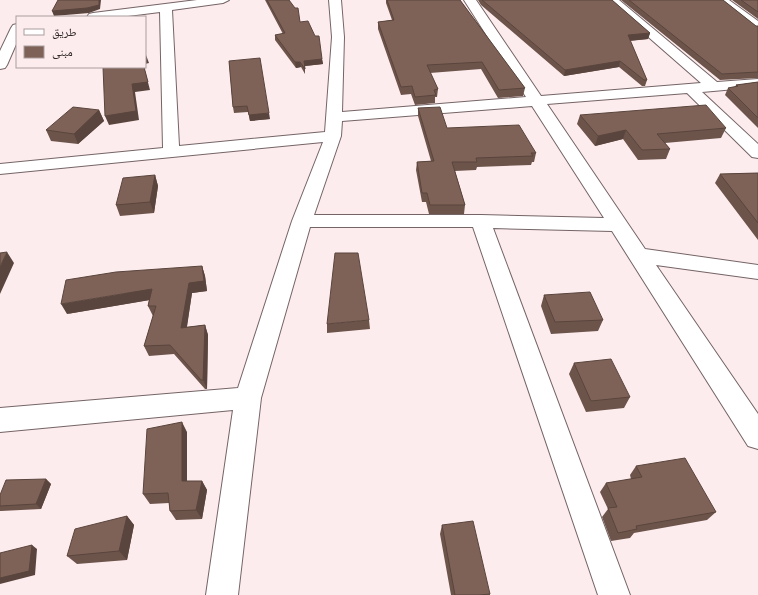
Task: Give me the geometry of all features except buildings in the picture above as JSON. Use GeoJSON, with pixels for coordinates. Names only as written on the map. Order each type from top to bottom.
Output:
{"type":"FeatureCollection","features":[{"type":"Feature","properties":{"kind":"street"},"geometry":{"type":"LineString","coordinates":[[96,16],[223,0]]}},
{"type":"Feature","properties":{"kind":"street"},"geometry":{"type":"LineString","coordinates":[[222,595],[248,398],[302,221],[334,127],[338,38],[335,0]]}},
{"type":"Feature","properties":{"kind":"street"},"geometry":{"type":"LineString","coordinates":[[470,0],[758,437]]}},
{"type":"Feature","properties":{"kind":"street"},"geometry":{"type":"LineString","coordinates":[[612,0],[714,87]]}},
{"type":"Feature","properties":{"kind":"street"},"geometry":{"type":"LineString","coordinates":[[722,0],[758,26]]}},
{"type":"Feature","properties":{"kind":"street"},"geometry":{"type":"LineString","coordinates":[[96,16],[102,6]]}},
{"type":"Feature","properties":{"kind":"street"},"geometry":{"type":"LineString","coordinates":[[166,8],[171,152]]}},
{"type":"Feature","properties":{"kind":"street"},"geometry":{"type":"LineString","coordinates":[[0,65],[13,28]]}},
{"type":"Feature","properties":{"kind":"street"},"geometry":{"type":"LineString","coordinates":[[0,169],[171,152],[334,127],[537,100],[758,83]]}},
{"type":"Feature","properties":{"kind":"street"},"geometry":{"type":"LineString","coordinates":[[691,89],[758,153]]}},
{"type":"Feature","properties":{"kind":"street"},"geometry":{"type":"LineString","coordinates":[[302,221],[481,221],[619,225]]}},
{"type":"Feature","properties":{"kind":"street"},"geometry":{"type":"LineString","coordinates":[[481,221],[614,595]]}},
{"type":"Feature","properties":{"kind":"street"},"geometry":{"type":"LineString","coordinates":[[638,255],[758,272]]}},
{"type":"Feature","properties":{"kind":"street"},"geometry":{"type":"LineString","coordinates":[[0,420],[248,398]]}}]}
